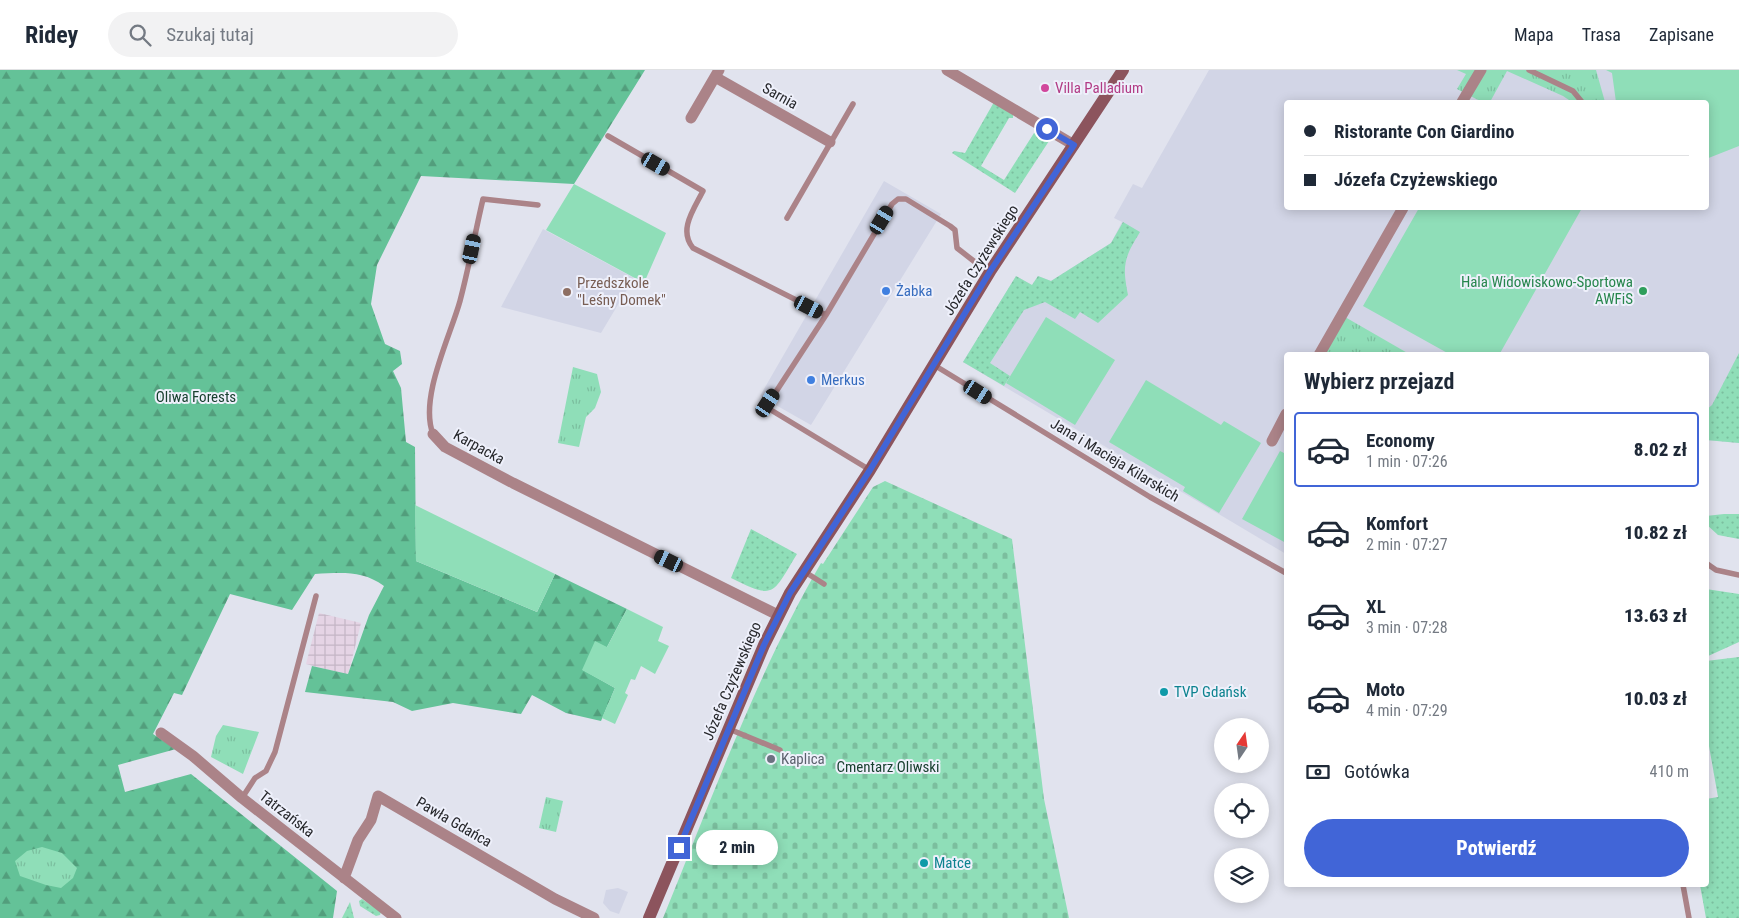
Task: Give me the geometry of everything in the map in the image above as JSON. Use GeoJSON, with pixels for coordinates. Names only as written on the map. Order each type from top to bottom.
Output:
{"type":"FeatureCollection","features":[{"type":"Feature","properties":{"kind":"street"},"geometry":{"type":"LineString","coordinates":[[947,70],[1074,145]]}},
{"type":"Feature","properties":{"kind":"street","name":"Józefa Czyżewskiego"},"geometry":{"type":"LineString","coordinates":[[649,918],[778,615],[804,571],[870,470],[991,270],[1123,70]]}},
{"type":"Feature","properties":{"kind":"street"},"geometry":{"type":"LineString","coordinates":[[1463,100],[1481,70]]}},
{"type":"Feature","properties":{"kind":"street","name":"Sarnia"},"geometry":{"type":"LineString","coordinates":[[691,118],[717,74],[830,142]]}},
{"type":"Feature","properties":{"kind":"street"},"geometry":{"type":"LineString","coordinates":[[1321,352],[1402,210]]}},
{"type":"Feature","properties":{"kind":"street"},"geometry":{"type":"LineString","coordinates":[[1272,441],[1284,418]]}},
{"type":"Feature","properties":{"kind":"street","name":"Karpacka"},"geometry":{"type":"LineString","coordinates":[[433,434],[445,447],[513,483],[778,615]]}},
{"type":"Feature","properties":{"kind":"street","name":"Tatrzańska"},"geometry":{"type":"LineString","coordinates":[[161,734],[193,756],[242,798],[396,918]]}},
{"type":"Feature","properties":{"kind":"street","name":"Pawła Gdańca"},"geometry":{"type":"LineString","coordinates":[[344,878],[358,840],[371,820],[378,796],[555,899],[594,918]]}},
{"type":"Feature","properties":{"kind":"lane"},"geometry":{"type":"LineString","coordinates":[[1529,70],[1573,91],[1580,100]]}},
{"type":"Feature","properties":{"kind":"lane"},"geometry":{"type":"LineString","coordinates":[[787,218],[853,104]]}},
{"type":"Feature","properties":{"kind":"lane"},"geometry":{"type":"LineString","coordinates":[[608,136],[703,191],[688,222],[686,231],[687,240],[693,248],[826,315]]}},
{"type":"Feature","properties":{"kind":"lane","name":"Karpacka"},"geometry":{"type":"LineString","coordinates":[[433,434],[430,425],[431,396],[460,299],[483,199],[538,205]]}},
{"type":"Feature","properties":{"kind":"lane"},"geometry":{"type":"LineString","coordinates":[[870,470],[766,407],[826,315],[892,204],[898,199],[906,199],[950,226],[955,230],[957,248],[975,262],[991,270]]}},
{"type":"Feature","properties":{"kind":"lane","name":"Jana i Macieja Kilarskich"},"geometry":{"type":"LineString","coordinates":[[934,365],[1150,497],[1284,572]]}},
{"type":"Feature","properties":{"kind":"lane"},"geometry":{"type":"LineString","coordinates":[[1709,565],[1716,570],[1739,575]]}},
{"type":"Feature","properties":{"kind":"lane"},"geometry":{"type":"LineString","coordinates":[[804,571],[824,584]]}},
{"type":"Feature","properties":{"kind":"lane"},"geometry":{"type":"LineString","coordinates":[[242,798],[255,778],[266,771],[275,752],[316,596]]}},
{"type":"Feature","properties":{"kind":"lane"},"geometry":{"type":"LineString","coordinates":[[728,729],[780,750]]}},
{"type":"Feature","properties":{"kind":"lane"},"geometry":{"type":"LineString","coordinates":[[1683,887],[1689,918]]}},
{"type":"Feature","properties":{"kind":"shaded area"},"geometry":{"type":"Polygon","coordinates":[[[1209,70],[1739,70],[1739,443],[1709,440],[1709,352],[1406,352],[1345,318],[1326,352],[1284,352],[1284,553],[963,362],[1016,276],[1032,285],[1038,276],[1051,281],[1111,243],[1122,222],[1114,218],[1133,184],[1142,188],[1209,70]]]}},
{"type":"Feature","properties":{"kind":"shaded area"},"geometry":{"type":"Polygon","coordinates":[[[884,181],[941,214],[811,425],[760,396],[884,181]]]}},
{"type":"Feature","properties":{"kind":"shaded area","name":"Przedszkole \"Leśny Domek\""},"geometry":{"type":"Polygon","coordinates":[[[543,229],[634,278],[601,333],[501,307],[543,229]]]}},
{"type":"Feature","properties":{"kind":"shaded area"},"geometry":{"type":"Polygon","coordinates":[[[319,613],[361,623],[348,675],[306,664],[319,613]]]}},
{"type":"Feature","properties":{"kind":"shaded area"},"geometry":{"type":"Polygon","coordinates":[[[618,888],[628,892],[619,914],[610,911],[603,903],[606,890],[618,888]]]}},
{"type":"Feature","properties":{"kind":"green space","name":"Oliwa Forests"},"geometry":{"type":"Polygon","coordinates":[[[0,70],[645,70],[574,184],[421,176],[377,265],[371,304],[385,344],[400,351],[402,364],[393,371],[401,388],[406,442],[415,447],[416,561],[537,612],[555,574],[627,609],[607,647],[583,670],[615,688],[601,721],[566,713],[532,695],[521,714],[453,703],[412,711],[393,702],[305,692],[312,666],[348,674],[369,615],[384,586],[368,577],[359,575],[342,573],[315,574],[292,610],[230,594],[182,695],[174,693],[153,734],[176,749],[118,765],[125,792],[191,774],[337,891],[333,918],[0,918],[0,70]]]}},
{"type":"Feature","properties":{"kind":"green space"},"geometry":{"type":"Polygon","coordinates":[[[1457,70],[1596,70],[1604,100],[1569,100],[1507,71],[1491,100],[1478,100],[1457,89],[1466,74],[1457,70]]]}},
{"type":"Feature","properties":{"kind":"green space"},"geometry":{"type":"Polygon","coordinates":[[[1606,70],[1739,70],[1739,146],[1709,158],[1709,100],[1616,100],[1612,73],[1606,70]]]}},
{"type":"Feature","properties":{"kind":"green space"},"geometry":{"type":"Polygon","coordinates":[[[994,102],[1013,115],[1013,118],[1009,118],[981,166],[1004,180],[1034,133],[1049,141],[1015,193],[952,153],[954,151],[965,153],[994,102]]]}},
{"type":"Feature","properties":{"kind":"green space"},"geometry":{"type":"Polygon","coordinates":[[[574,184],[666,233],[644,283],[546,230],[574,184]]]}},
{"type":"Feature","properties":{"kind":"green space"},"geometry":{"type":"Polygon","coordinates":[[[1418,210],[1581,210],[1501,352],[1446,352],[1363,306],[1418,210]]]}},
{"type":"Feature","properties":{"kind":"green space"},"geometry":{"type":"Polygon","coordinates":[[[1123,222],[1140,232],[1126,262],[1125,276],[1128,295],[1098,323],[1080,312],[1075,319],[1045,302],[1024,310],[990,363],[1010,376],[1004,386],[963,362],[1016,276],[1032,285],[1038,276],[1051,281],[1111,243],[1123,222]]]}},
{"type":"Feature","properties":{"kind":"green space"},"geometry":{"type":"Polygon","coordinates":[[[1046,317],[1115,360],[1075,425],[1006,383],[1046,317]]]}},
{"type":"Feature","properties":{"kind":"green space"},"geometry":{"type":"Polygon","coordinates":[[[1345,317],[1406,352],[1326,352],[1345,317]]]}},
{"type":"Feature","properties":{"kind":"green space"},"geometry":{"type":"Polygon","coordinates":[[[1739,353],[1739,443],[1709,440],[1709,408],[1739,353]]]}},
{"type":"Feature","properties":{"kind":"green space"},"geometry":{"type":"Polygon","coordinates":[[[573,367],[597,374],[601,392],[595,408],[586,417],[579,447],[558,443],[573,367]]]}},
{"type":"Feature","properties":{"kind":"green space"},"geometry":{"type":"Polygon","coordinates":[[[1146,380],[1221,425],[1224,421],[1261,443],[1219,513],[1183,491],[1185,487],[1109,442],[1146,380]]]}},
{"type":"Feature","properties":{"kind":"green space"},"geometry":{"type":"Polygon","coordinates":[[[1280,451],[1284,453],[1284,542],[1242,519],[1280,451]]]}},
{"type":"Feature","properties":{"kind":"green space","name":"Cmentarz Oliwski"},"geometry":{"type":"Polygon","coordinates":[[[885,481],[1012,539],[1044,799],[1069,918],[663,918],[736,737],[776,648],[821,563],[823,564],[873,487],[885,481]]]}},
{"type":"Feature","properties":{"kind":"green space"},"geometry":{"type":"Polygon","coordinates":[[[415,505],[555,574],[537,612],[416,561],[415,505]]]}},
{"type":"Feature","properties":{"kind":"green space"},"geometry":{"type":"Polygon","coordinates":[[[1739,514],[1739,539],[1718,535],[1709,527],[1709,516],[1739,514]]]}},
{"type":"Feature","properties":{"kind":"green space"},"geometry":{"type":"Polygon","coordinates":[[[751,529],[797,554],[777,585],[771,590],[756,589],[731,578],[751,529]]]}},
{"type":"Feature","properties":{"kind":"green space"},"geometry":{"type":"Polygon","coordinates":[[[1709,589],[1739,594],[1739,642],[1709,656],[1709,589]]]}},
{"type":"Feature","properties":{"kind":"green space"},"geometry":{"type":"Polygon","coordinates":[[[627,609],[663,627],[658,641],[669,646],[655,674],[641,666],[635,680],[631,679],[625,693],[628,695],[615,724],[602,718],[615,688],[582,670],[595,641],[607,647],[627,609]]]}},
{"type":"Feature","properties":{"kind":"green space"},"geometry":{"type":"Polygon","coordinates":[[[1739,657],[1739,918],[1706,918],[1700,887],[1709,887],[1709,798],[1718,797],[1709,746],[1709,661],[1739,657]]]}},
{"type":"Feature","properties":{"kind":"green space"},"geometry":{"type":"Polygon","coordinates":[[[223,725],[259,732],[243,774],[211,757],[216,736],[223,725]]]}},
{"type":"Feature","properties":{"kind":"green space"},"geometry":{"type":"Polygon","coordinates":[[[546,797],[563,801],[556,832],[539,828],[546,797]]]}},
{"type":"Feature","properties":{"kind":"green space"},"geometry":{"type":"Polygon","coordinates":[[[42,847],[62,853],[77,868],[73,878],[61,888],[20,876],[15,861],[27,851],[42,847]]]}},
{"type":"Feature","properties":{"kind":"green space"},"geometry":{"type":"Polygon","coordinates":[[[362,899],[381,912],[380,915],[376,916],[360,906],[359,901],[362,899]]]}},
{"type":"Feature","properties":{"kind":"green space"},"geometry":{"type":"Polygon","coordinates":[[[350,902],[354,918],[342,918],[350,902]]]}},
{"type":"Feature","properties":{"kind":"place","name":"Villa Palladium"},"geometry":{"type":"Point","coordinates":[1045,88]}},
{"type":"Feature","properties":{"kind":"place","name":"Żabka"},"geometry":{"type":"Point","coordinates":[886,291]}},
{"type":"Feature","properties":{"kind":"place","name":"Hala Widowiskowo-Sportowa AWFiS"},"geometry":{"type":"Point","coordinates":[1643,291]}},
{"type":"Feature","properties":{"kind":"place","name":"Przedszkole \"Leśny Domek\""},"geometry":{"type":"Point","coordinates":[567,292]}},
{"type":"Feature","properties":{"kind":"place","name":"Merkus"},"geometry":{"type":"Point","coordinates":[811,380]}},
{"type":"Feature","properties":{"kind":"place","name":"TVP Gdańsk"},"geometry":{"type":"Point","coordinates":[1164,692]}},
{"type":"Feature","properties":{"kind":"place","name":"Kaplica"},"geometry":{"type":"Point","coordinates":[771,759]}},
{"type":"Feature","properties":{"kind":"place","name":"Matce"},"geometry":{"type":"Point","coordinates":[924,863]}},
{"type":"Feature","properties":{"kind":"route"},"geometry":{"type":"LineString","coordinates":[[679,848],[764,645],[790,593],[870,470],[991,270],[1074,145],[1047,129]]}}]}
